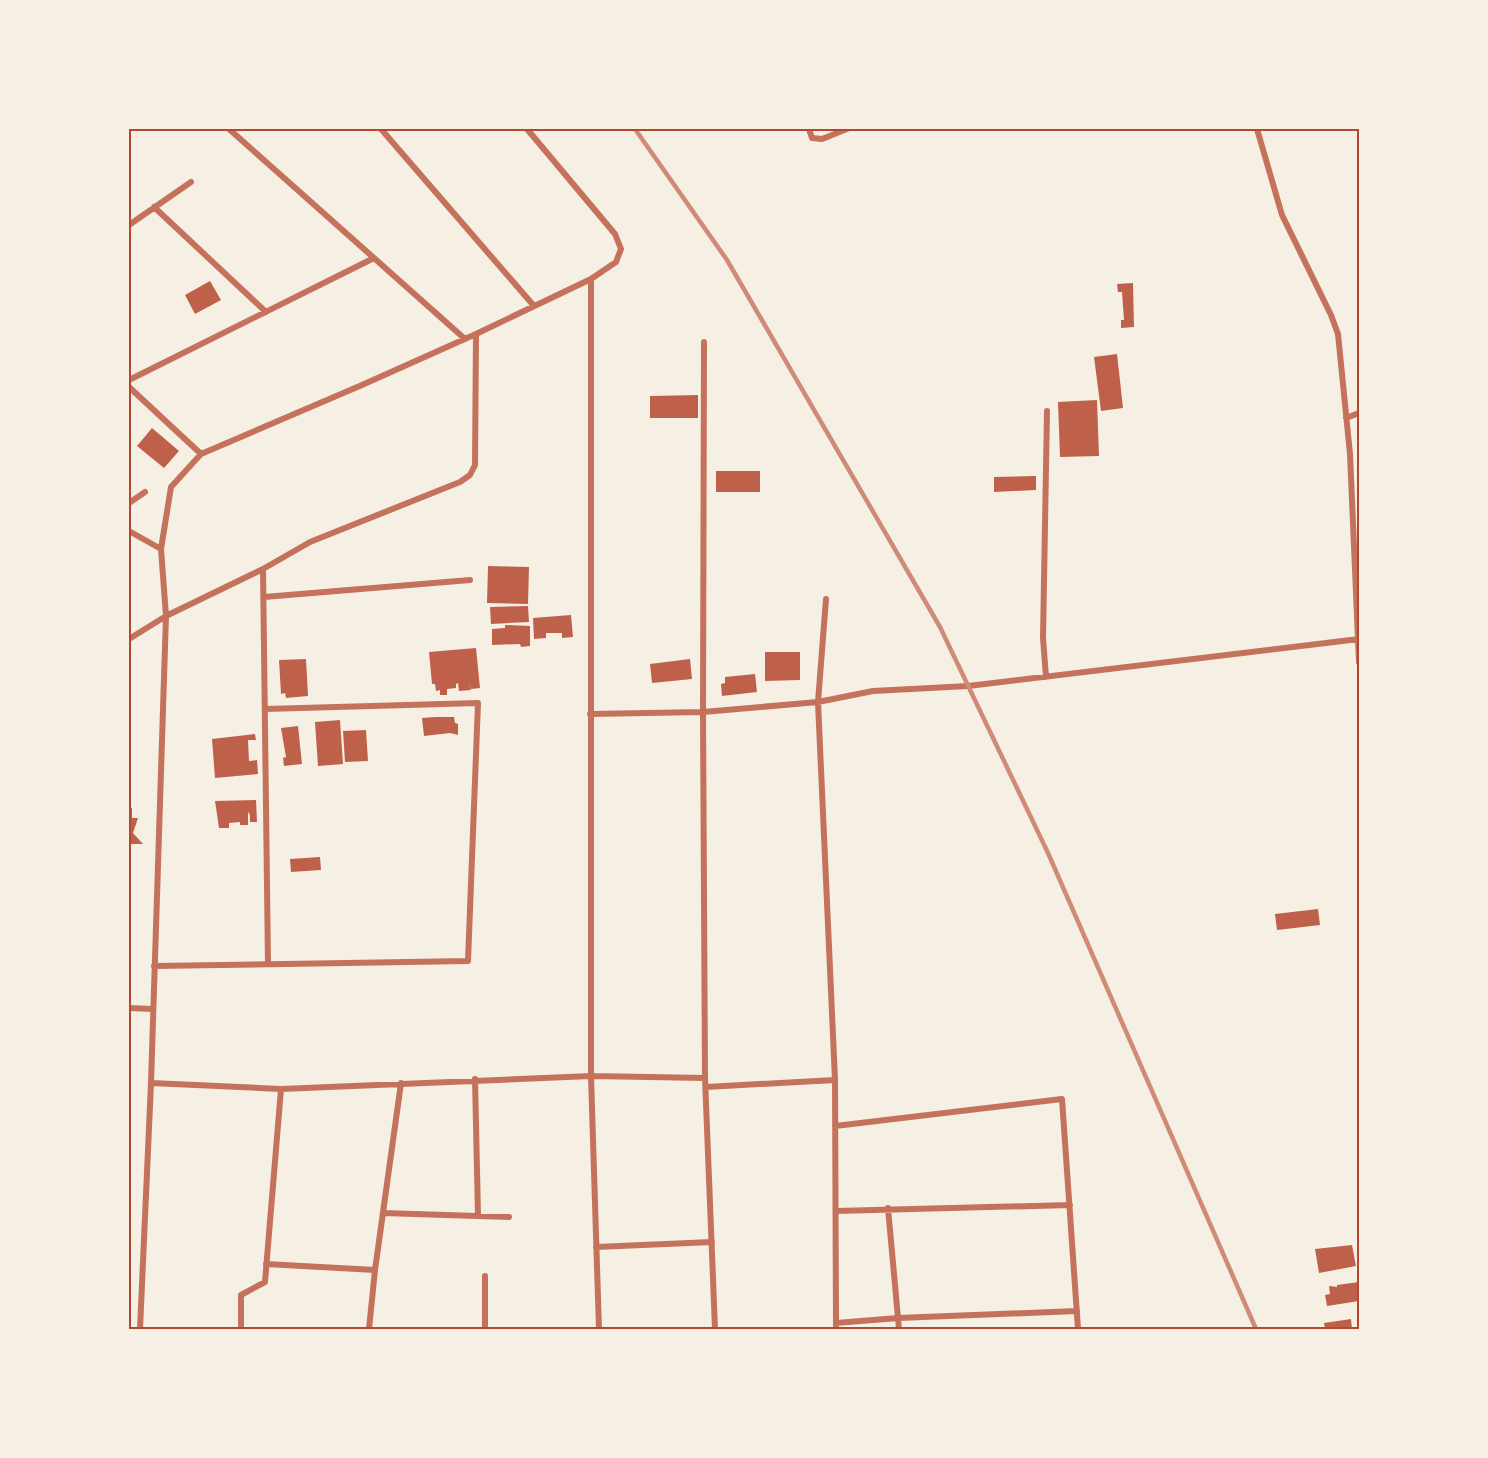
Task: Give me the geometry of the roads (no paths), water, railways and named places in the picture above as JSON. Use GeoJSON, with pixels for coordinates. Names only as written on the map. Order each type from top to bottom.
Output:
{"type":"FeatureCollection","features":[{"type":"Feature","properties":{"kind":"street"},"geometry":{"type":"LineString","coordinates":[[229,129],[465,339]]}},
{"type":"Feature","properties":{"kind":"street"},"geometry":{"type":"LineString","coordinates":[[381,129],[534,306]]}},
{"type":"Feature","properties":{"kind":"street"},"geometry":{"type":"LineString","coordinates":[[140,1329],[151,1083],[166,616],[161,549],[171,487],[201,454],[476,334],[591,279],[616,262],[621,249],[615,234],[527,129]]}},
{"type":"Feature","properties":{"kind":"street"},"geometry":{"type":"LineString","coordinates":[[809,129],[812,138],[818,140],[847,129]]}},
{"type":"Feature","properties":{"kind":"street"},"geometry":{"type":"LineString","coordinates":[[1257,129],[1282,215],[1338,334],[1350,454],[1359,662]]}},
{"type":"Feature","properties":{"kind":"street"},"geometry":{"type":"LineString","coordinates":[[129,225],[191,182]]}},
{"type":"Feature","properties":{"kind":"street"},"geometry":{"type":"LineString","coordinates":[[154,207],[266,312]]}},
{"type":"Feature","properties":{"kind":"street"},"geometry":{"type":"LineString","coordinates":[[129,380],[374,258]]}},
{"type":"Feature","properties":{"kind":"street"},"geometry":{"type":"LineString","coordinates":[[591,279],[591,1076],[599,1329]]}},
{"type":"Feature","properties":{"kind":"street"},"geometry":{"type":"LineString","coordinates":[[129,639],[166,616],[263,569],[310,542],[460,482],[471,475],[475,465],[476,334]]}},
{"type":"Feature","properties":{"kind":"street"},"geometry":{"type":"LineString","coordinates":[[704,342],[705,1078],[715,1329]]}},
{"type":"Feature","properties":{"kind":"street"},"geometry":{"type":"LineString","coordinates":[[129,387],[201,454]]}},
{"type":"Feature","properties":{"kind":"street"},"geometry":{"type":"LineString","coordinates":[[1046,677],[1043,638],[1047,411]]}},
{"type":"Feature","properties":{"kind":"street"},"geometry":{"type":"LineString","coordinates":[[1346,418],[1359,413]]}},
{"type":"Feature","properties":{"kind":"street"},"geometry":{"type":"LineString","coordinates":[[129,503],[145,492]]}},
{"type":"Feature","properties":{"kind":"street"},"geometry":{"type":"LineString","coordinates":[[129,531],[161,549]]}},
{"type":"Feature","properties":{"kind":"street"},"geometry":{"type":"LineString","coordinates":[[263,569],[268,964]]}},
{"type":"Feature","properties":{"kind":"street"},"geometry":{"type":"LineString","coordinates":[[264,597],[470,580]]}},
{"type":"Feature","properties":{"kind":"street"},"geometry":{"type":"LineString","coordinates":[[826,599],[818,702],[835,1080],[836,1326],[898,1317],[1077,1311]]}},
{"type":"Feature","properties":{"kind":"street"},"geometry":{"type":"LineString","coordinates":[[590,714],[703,712],[818,702],[873,691],[968,686],[1358,639]]}},
{"type":"Feature","properties":{"kind":"street"},"geometry":{"type":"LineString","coordinates":[[154,966],[468,961],[478,703],[265,709]]}},
{"type":"Feature","properties":{"kind":"street"},"geometry":{"type":"LineString","coordinates":[[129,1008],[153,1009]]}},
{"type":"Feature","properties":{"kind":"street"},"geometry":{"type":"LineString","coordinates":[[151,1083],[281,1089],[475,1079],[591,1076],[705,1078]]}},
{"type":"Feature","properties":{"kind":"street"},"geometry":{"type":"LineString","coordinates":[[475,1079],[478,1216]]}},
{"type":"Feature","properties":{"kind":"street"},"geometry":{"type":"LineString","coordinates":[[706,1087],[835,1080]]}},
{"type":"Feature","properties":{"kind":"street"},"geometry":{"type":"LineString","coordinates":[[369,1329],[401,1083]]}},
{"type":"Feature","properties":{"kind":"street"},"geometry":{"type":"LineString","coordinates":[[241,1329],[241,1295],[265,1282],[281,1089]]}},
{"type":"Feature","properties":{"kind":"street"},"geometry":{"type":"LineString","coordinates":[[835,1126],[1062,1099],[1078,1329]]}},
{"type":"Feature","properties":{"kind":"street"},"geometry":{"type":"LineString","coordinates":[[836,1211],[1070,1205]]}},
{"type":"Feature","properties":{"kind":"street"},"geometry":{"type":"LineString","coordinates":[[888,1208],[899,1329]]}},
{"type":"Feature","properties":{"kind":"street"},"geometry":{"type":"LineString","coordinates":[[383,1213],[509,1217]]}},
{"type":"Feature","properties":{"kind":"street"},"geometry":{"type":"LineString","coordinates":[[596,1247],[712,1242]]}},
{"type":"Feature","properties":{"kind":"street"},"geometry":{"type":"LineString","coordinates":[[266,1264],[375,1270]]}},
{"type":"Feature","properties":{"kind":"street"},"geometry":{"type":"LineString","coordinates":[[485,1276],[485,1329]]}},
{"type":"Feature","properties":{"kind":"railway"},"geometry":{"type":"LineString","coordinates":[[635,129],[727,260],[940,627],[1048,853],[1256,1329]]}}]}
